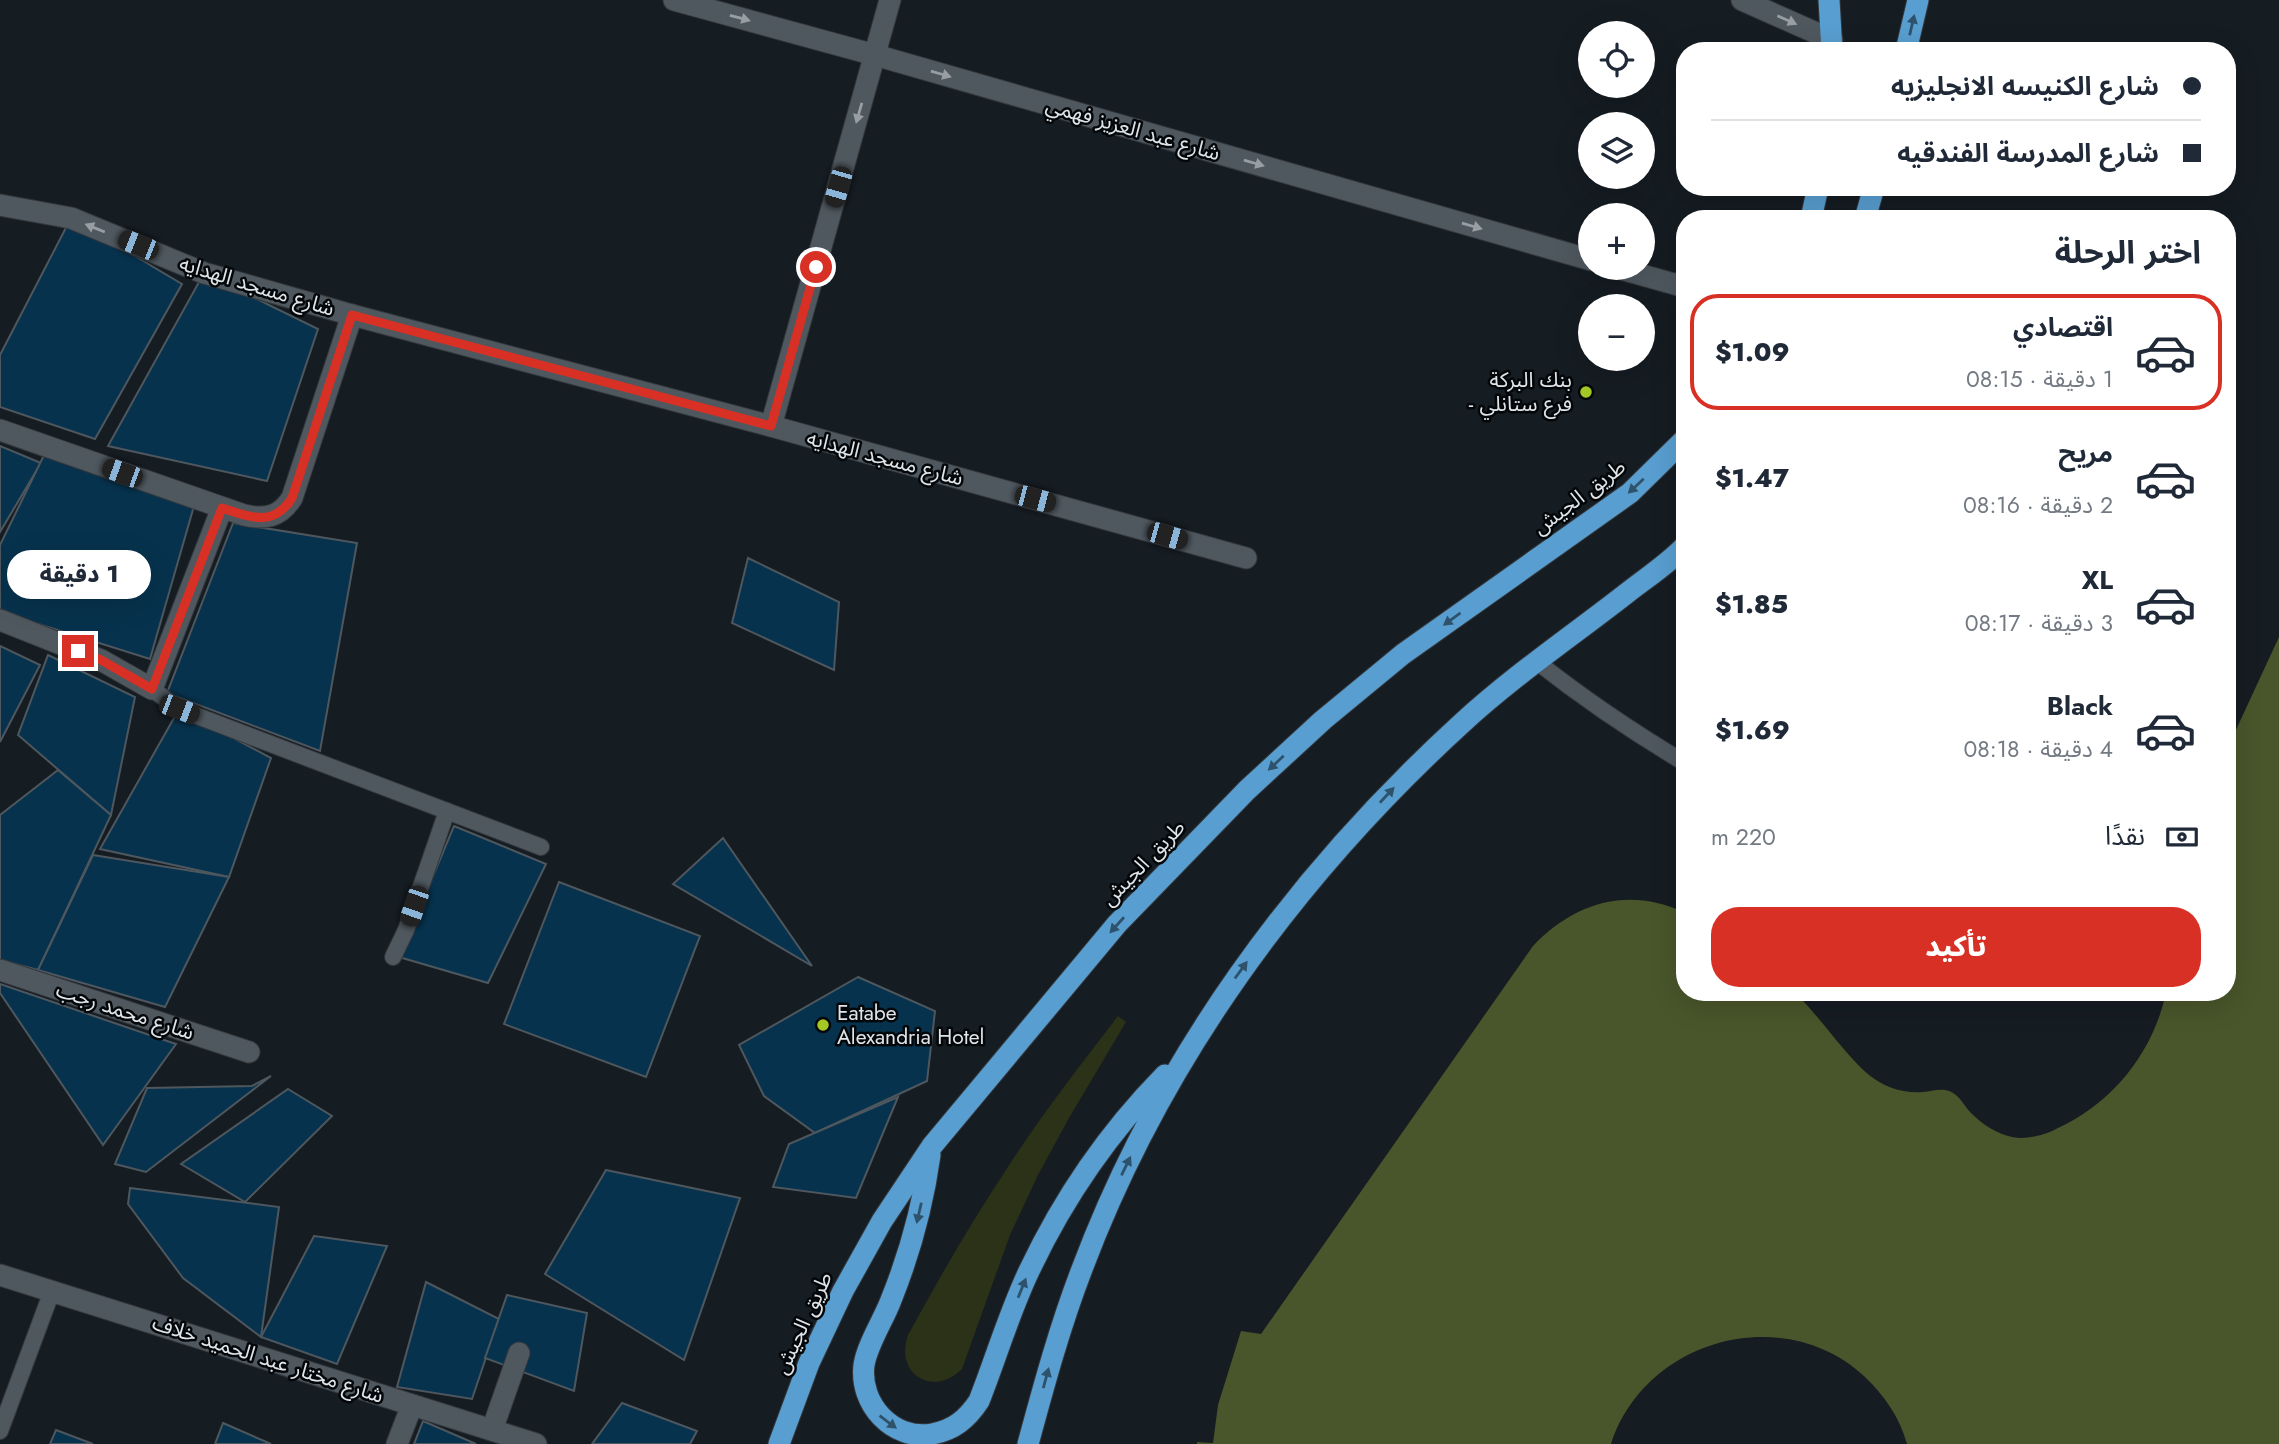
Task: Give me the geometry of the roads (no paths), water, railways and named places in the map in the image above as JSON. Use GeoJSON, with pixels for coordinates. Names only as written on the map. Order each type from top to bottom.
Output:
{"type":"FeatureCollection","features":[{"type":"Feature","properties":{"kind":"highway"},"geometry":{"type":"LineString","coordinates":[[1829,0],[1832,42]]}},
{"type":"Feature","properties":{"kind":"highway"},"geometry":{"type":"LineString","coordinates":[[1908,42],[1918,0]]}},
{"type":"Feature","properties":{"kind":"highway","name":"طريق الجيش"},"geometry":{"type":"LineString","coordinates":[[779,1444],[809,1363],[843,1291],[882,1221],[932,1146],[1117,924],[1247,790],[1323,720],[1403,654],[1630,493],[1676,448]]}},
{"type":"Feature","properties":{"kind":"highway"},"geometry":{"type":"LineString","coordinates":[[1028,1444],[1051,1358],[1082,1268],[1125,1169],[1151,1115],[1186,1053],[1225,992],[1327,860],[1392,789],[1442,741],[1536,661],[1676,553]]}},
{"type":"Feature","properties":{"kind":"highway"},"geometry":{"type":"LineString","coordinates":[[932,1146],[926,1186],[913,1238],[891,1301],[864,1363],[866,1394],[873,1408],[897,1429],[928,1435],[944,1432],[958,1425],[979,1401],[1028,1273],[1053,1224],[1081,1178],[1113,1134],[1148,1092],[1186,1053]]}},
{"type":"Feature","properties":{"kind":"street","name":"شارع عبد العزيز فهمي"},"geometry":{"type":"LineString","coordinates":[[674,0],[1578,256]]}},
{"type":"Feature","properties":{"kind":"street"},"geometry":{"type":"LineString","coordinates":[[771,426],[890,0]]}},
{"type":"Feature","properties":{"kind":"street"},"geometry":{"type":"LineString","coordinates":[[1742,0],[1826,42]]}},
{"type":"Feature","properties":{"kind":"street","name":"شارع مسجد الهدايه"},"geometry":{"type":"LineString","coordinates":[[0,205],[71,218],[204,273],[352,315],[771,426],[1246,558]]}},
{"type":"Feature","properties":{"kind":"street"},"geometry":{"type":"LineString","coordinates":[[1655,279],[1676,284]]}},
{"type":"Feature","properties":{"kind":"street"},"geometry":{"type":"LineString","coordinates":[[0,430],[222,508],[262,518],[280,513],[292,498],[352,315]]}},
{"type":"Feature","properties":{"kind":"street"},"geometry":{"type":"LineString","coordinates":[[0,620],[101,660],[152,689],[222,508]]}},
{"type":"Feature","properties":{"kind":"street","name":"شارع محمد رجب"},"geometry":{"type":"LineString","coordinates":[[0,970],[249,1052]]}},
{"type":"Feature","properties":{"kind":"street","name":"شارع مختار عبد الحميد خلاف"},"geometry":{"type":"LineString","coordinates":[[0,1275],[536,1444]]}},
{"type":"Feature","properties":{"kind":"street"},"geometry":{"type":"LineString","coordinates":[[492,1430],[519,1353]]}},
{"type":"Feature","properties":{"kind":"street"},"geometry":{"type":"LineString","coordinates":[[397,1444],[412,1405]]}},
{"type":"Feature","properties":{"kind":"lane"},"geometry":{"type":"LineString","coordinates":[[1536,661],[1620,723],[1676,757]]}},
{"type":"Feature","properties":{"kind":"lane"},"geometry":{"type":"LineString","coordinates":[[152,689],[179,709],[541,847]]}},
{"type":"Feature","properties":{"kind":"lane"},"geometry":{"type":"LineString","coordinates":[[393,957],[406,930],[447,811]]}},
{"type":"Feature","properties":{"kind":"lane"},"geometry":{"type":"LineString","coordinates":[[0,1431],[52,1291]]}},
{"type":"Feature","properties":{"kind":"place","name":"بنك البركة - فرع ستانلي"},"geometry":{"type":"Point","coordinates":[1586,392]}},
{"type":"Feature","properties":{"kind":"place","name":"Eatabe Alexandria Hotel"},"geometry":{"type":"Point","coordinates":[823,1025]}}]}
